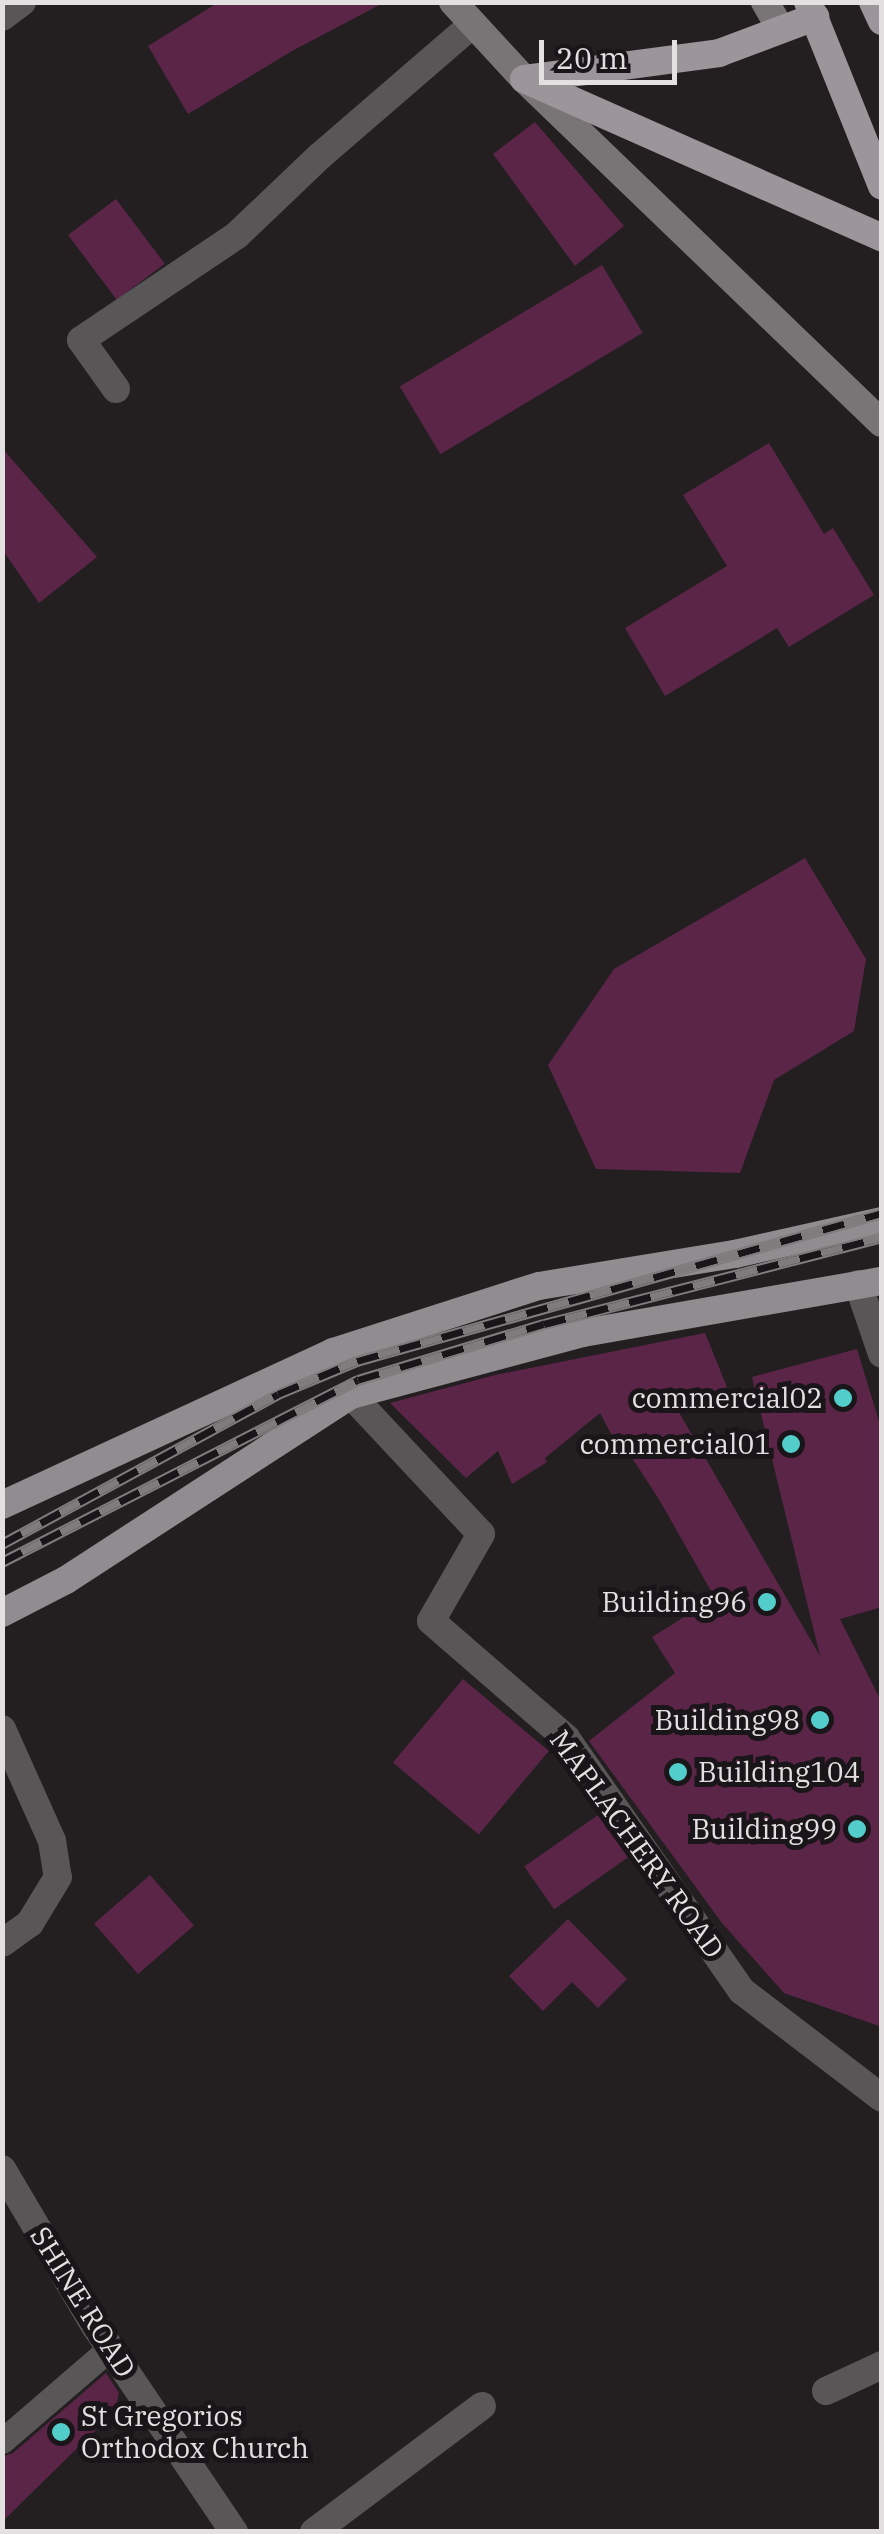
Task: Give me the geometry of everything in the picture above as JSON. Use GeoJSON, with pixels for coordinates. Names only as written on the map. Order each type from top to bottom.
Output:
{"type":"FeatureCollection","features":[{"type":"Feature","properties":{"kind":"highway"},"geometry":{"type":"LineString","coordinates":[[873,2],[882,21]]}},
{"type":"Feature","properties":{"kind":"highway"},"geometry":{"type":"LineString","coordinates":[[524,79],[718,53],[780,28],[811,10],[831,68],[882,186]]}},
{"type":"Feature","properties":{"kind":"highway"},"geometry":{"type":"LineString","coordinates":[[524,79],[882,238]]}},
{"type":"Feature","properties":{"kind":"main road"},"geometry":{"type":"LineString","coordinates":[[453,2],[524,79],[882,423]]}},
{"type":"Feature","properties":{"kind":"main road"},"geometry":{"type":"LineString","coordinates":[[764,2],[780,28]]}},
{"type":"Feature","properties":{"kind":"main road"},"geometry":{"type":"LineString","coordinates":[[2,1505],[352,1346],[539,1286],[875,1226]]}},
{"type":"Feature","properties":{"kind":"main road"},"geometry":{"type":"LineString","coordinates":[[2,1613],[66,1580],[351,1396],[582,1333],[870,1283]]}},
{"type":"Feature","properties":{"kind":"street"},"geometry":{"type":"LineString","coordinates":[[2,17],[22,2]]}},
{"type":"Feature","properties":{"kind":"street"},"geometry":{"type":"LineString","coordinates":[[116,389],[81,340],[237,235],[320,156],[473,24]]}},
{"type":"Feature","properties":{"kind":"street"},"geometry":{"type":"LineString","coordinates":[[870,1283],[882,1354]]}},
{"type":"Feature","properties":{"kind":"street","name":"MAPLACHERY ROAD"},"geometry":{"type":"LineString","coordinates":[[351,1396],[481,1534],[432,1621],[566,1738],[742,1991],[882,2098]]}},
{"type":"Feature","properties":{"kind":"street"},"geometry":{"type":"LineString","coordinates":[[2,1730],[52,1840],[58,1877],[30,1922],[2,1943]]}},
{"type":"Feature","properties":{"kind":"street","name":"SHINE ROAD"},"geometry":{"type":"LineString","coordinates":[[2,2170],[110,2348],[234,2532]]}},
{"type":"Feature","properties":{"kind":"street"},"geometry":{"type":"LineString","coordinates":[[826,2391],[882,2365]]}},
{"type":"Feature","properties":{"kind":"street"},"geometry":{"type":"LineString","coordinates":[[314,2532],[482,2406]]}},
{"type":"Feature","properties":{"kind":"lane"},"geometry":{"type":"LineString","coordinates":[[2,2442],[110,2348]]}},
{"type":"Feature","properties":{"kind":"building"},"geometry":{"type":"Polygon","coordinates":[[[219,2],[385,2],[292,51],[188,114],[148,46],[219,2]]]}},
{"type":"Feature","properties":{"kind":"building"},"geometry":{"type":"Polygon","coordinates":[[[535,122],[624,226],[575,266],[493,154],[535,122]]]}},
{"type":"Feature","properties":{"kind":"building"},"geometry":{"type":"Polygon","coordinates":[[[116,199],[165,264],[117,300],[68,235],[116,199]]]}},
{"type":"Feature","properties":{"kind":"building"},"geometry":{"type":"Polygon","coordinates":[[[602,265],[643,333],[440,454],[400,387],[602,265]]]}},
{"type":"Feature","properties":{"kind":"building"},"geometry":{"type":"Polygon","coordinates":[[[769,443],[824,534],[833,528],[874,595],[789,647],[777,628],[665,696],[625,628],[727,566],[683,495],[769,443]]]}},
{"type":"Feature","properties":{"kind":"building"},"geometry":{"type":"Polygon","coordinates":[[[2,448],[97,557],[39,603],[2,549],[2,448]]]}},
{"type":"Feature","properties":{"kind":"building"},"geometry":{"type":"Polygon","coordinates":[[[805,858],[866,959],[854,1031],[774,1080],[740,1173],[596,1169],[548,1065],[614,969],[805,858]]]}},
{"type":"Feature","properties":{"kind":"building"},"geometry":{"type":"Polygon","coordinates":[[[705,1333],[727,1387],[677,1409],[820,1656],[752,1377],[857,1349],[882,1431],[882,1607],[840,1619],[882,1703],[882,2027],[784,1993],[722,1923],[589,1741],[675,1673],[652,1637],[715,1598],[660,1501],[621,1441],[616,1443],[600,1413],[545,1458],[547,1462],[512,1484],[498,1451],[466,1478],[390,1403],[495,1375],[705,1333]]]}},
{"type":"Feature","properties":{"kind":"building"},"geometry":{"type":"Polygon","coordinates":[[[463,1679],[549,1751],[479,1834],[393,1762],[463,1679]]]}},
{"type":"Feature","properties":{"kind":"building"},"geometry":{"type":"Polygon","coordinates":[[[598,1815],[628,1858],[554,1909],[524,1867],[598,1815]]]}},
{"type":"Feature","properties":{"kind":"building"},"geometry":{"type":"Polygon","coordinates":[[[150,1875],[194,1926],[138,1974],[94,1924],[150,1875]]]}},
{"type":"Feature","properties":{"kind":"building"},"geometry":{"type":"Polygon","coordinates":[[[568,1919],[627,1979],[598,2008],[572,1982],[543,2011],[509,1976],[568,1919]]]}},
{"type":"Feature","properties":{"kind":"building","name":"St Gregorios Orthodox Church"},"geometry":{"type":"Polygon","coordinates":[[[106,2373],[119,2393],[115,2411],[2,2522],[2,2457],[13,2453],[106,2373]]]}},
{"type":"Feature","properties":{"kind":"railway"},"geometry":{"type":"LineString","coordinates":[[2,1544],[278,1394],[357,1361],[882,1213]]}},
{"type":"Feature","properties":{"kind":"railway"},"geometry":{"type":"LineString","coordinates":[[2,1562],[358,1380],[544,1324],[882,1237]]}},
{"type":"Feature","properties":{"kind":"place","name":"commercial02"},"geometry":{"type":"Point","coordinates":[843,1398]}},
{"type":"Feature","properties":{"kind":"place","name":"commercial01"},"geometry":{"type":"Point","coordinates":[791,1444]}},
{"type":"Feature","properties":{"kind":"place","name":"Building96"},"geometry":{"type":"Point","coordinates":[767,1602]}},
{"type":"Feature","properties":{"kind":"place","name":"Building98"},"geometry":{"type":"Point","coordinates":[820,1720]}},
{"type":"Feature","properties":{"kind":"place","name":"Building104"},"geometry":{"type":"Point","coordinates":[678,1772]}},
{"type":"Feature","properties":{"kind":"place","name":"Building99"},"geometry":{"type":"Point","coordinates":[857,1829]}},
{"type":"Feature","properties":{"kind":"place","name":"St Gregorios Orthodox Church"},"geometry":{"type":"Point","coordinates":[61,2432]}}]}
